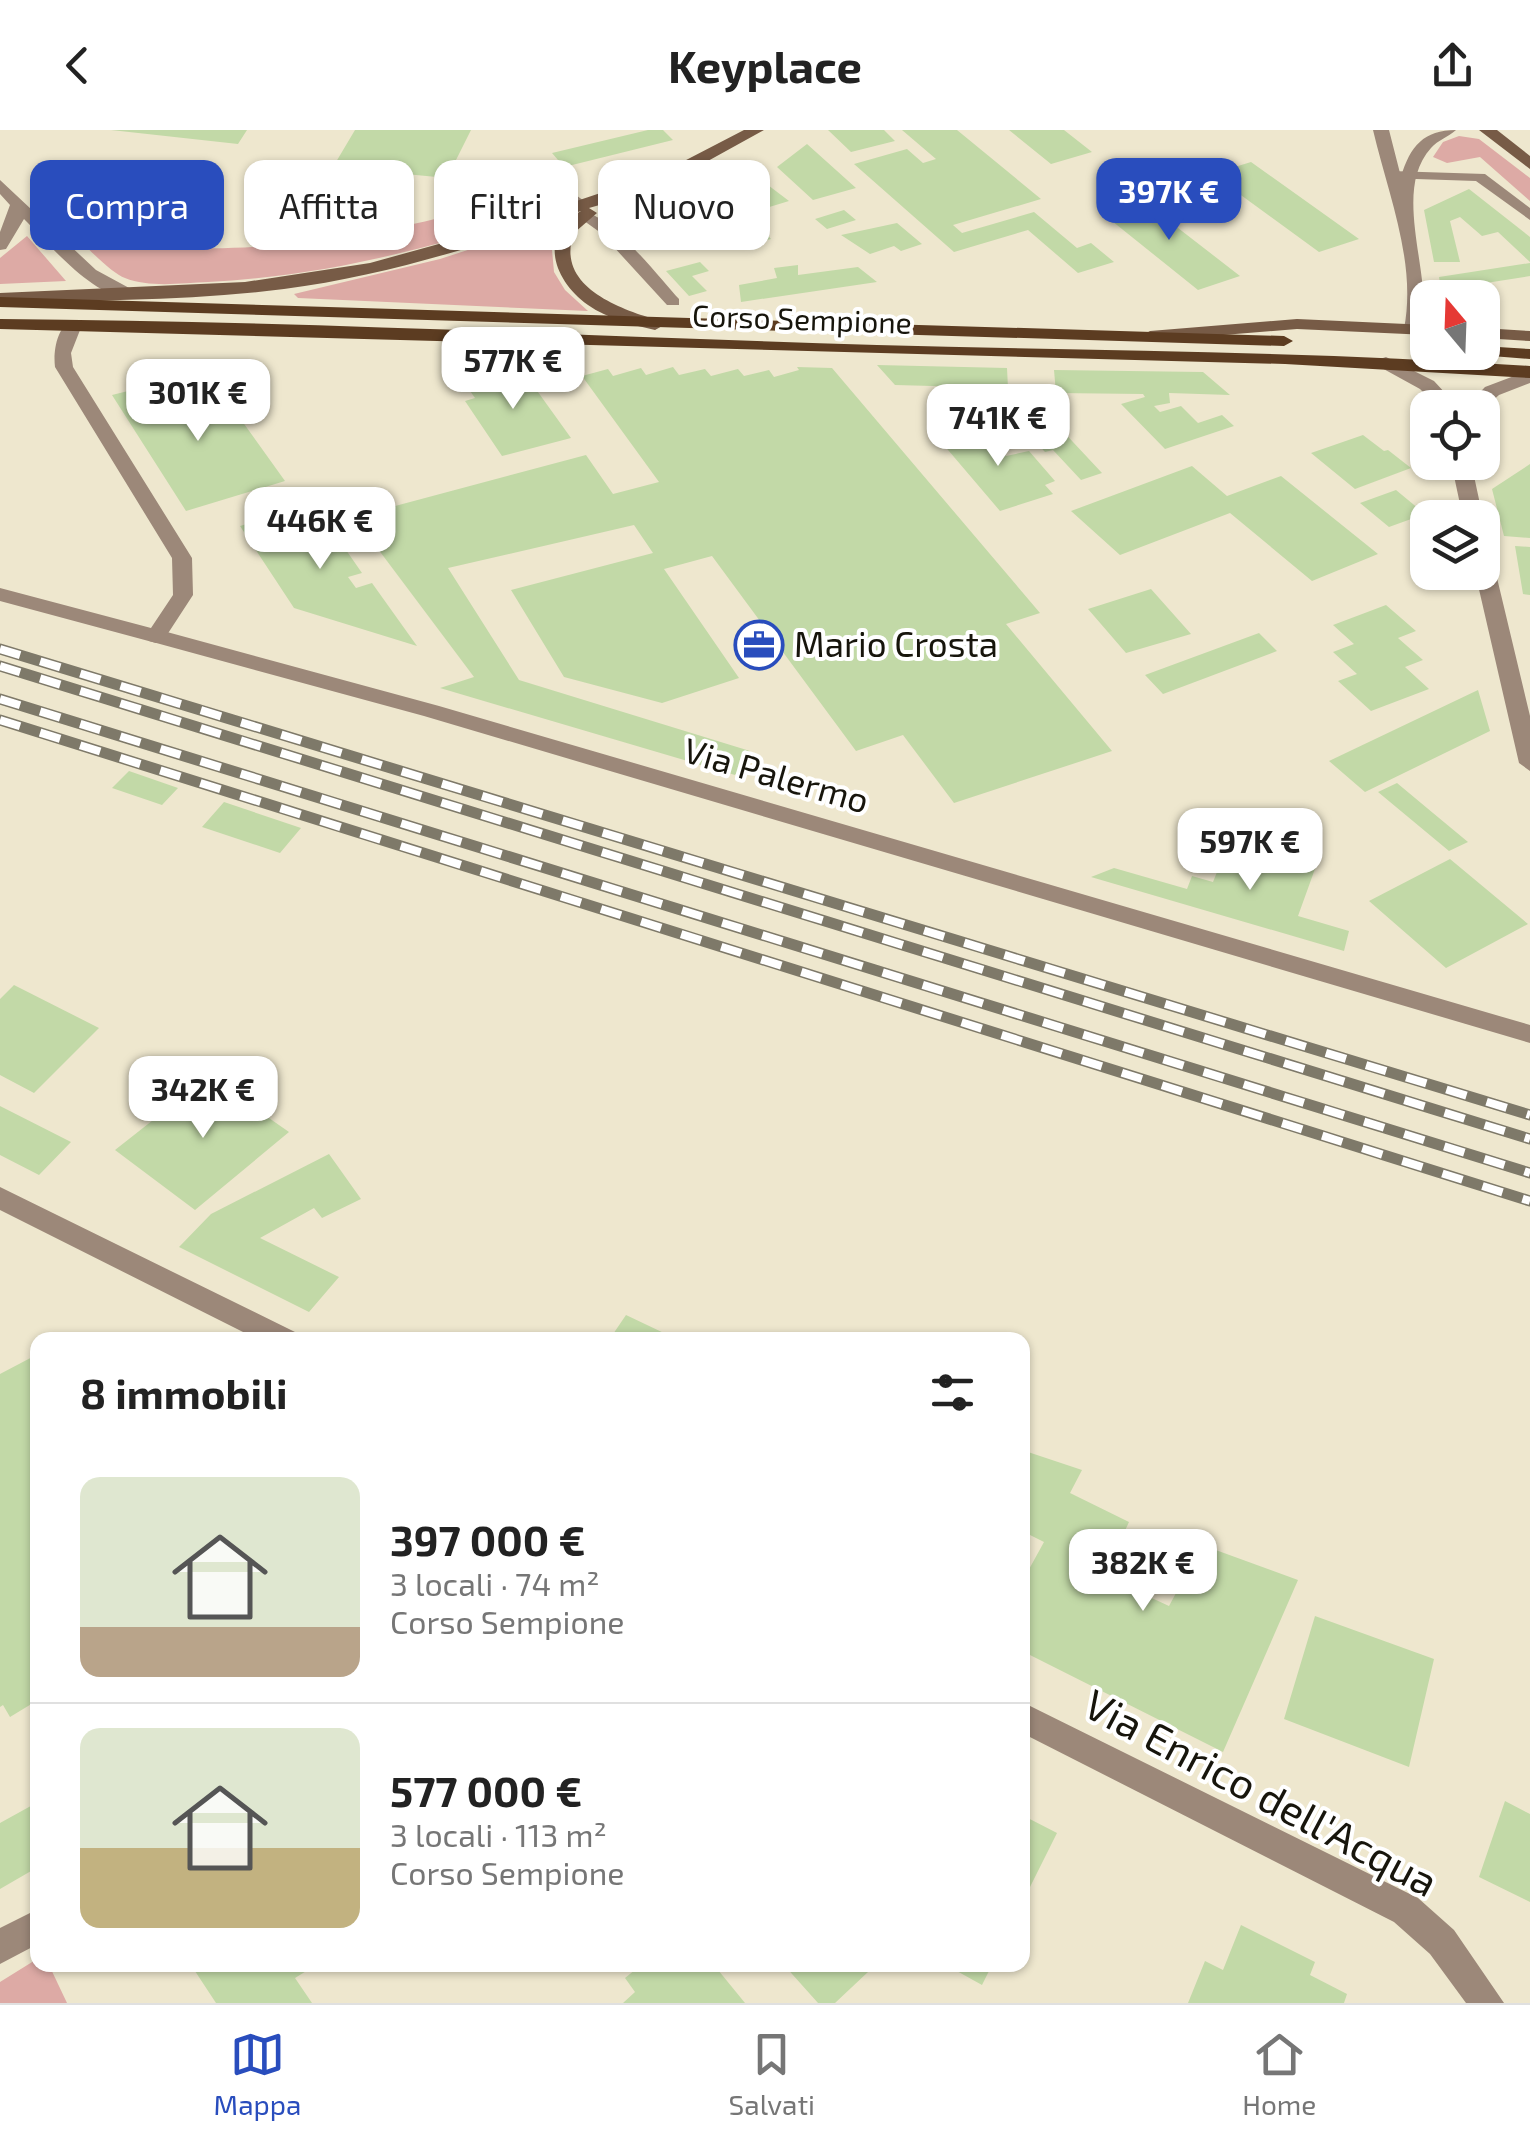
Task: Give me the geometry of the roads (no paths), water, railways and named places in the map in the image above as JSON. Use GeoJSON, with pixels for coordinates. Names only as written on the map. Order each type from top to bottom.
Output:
{"type":"FeatureCollection","features":[{"type":"Feature","properties":{"kind":"main road"},"geometry":{"type":"LineString","coordinates":[[0,300],[284,284],[345,274],[435,253],[582,209],[668,176],[756,130]]}},
{"type":"Feature","properties":{"kind":"main road"},"geometry":{"type":"LineString","coordinates":[[1487,130],[1530,164]]}},
{"type":"Feature","properties":{"kind":"main road"},"geometry":{"type":"LineString","coordinates":[[582,209],[562,232],[562,256],[574,282],[602,306],[655,325]]}},
{"type":"Feature","properties":{"kind":"main road","name":"Corso Sempione"},"geometry":{"type":"LineString","coordinates":[[0,300],[655,325],[1150,336],[1410,347]]}},
{"type":"Feature","properties":{"kind":"main road","name":"Corso Sempione"},"geometry":{"type":"LineString","coordinates":[[0,324],[1386,362],[1530,374]]}},
{"type":"Feature","properties":{"kind":"main road"},"geometry":{"type":"LineString","coordinates":[[1150,336],[1297,324],[1410,329]]}},
{"type":"Feature","properties":{"kind":"main road"},"geometry":{"type":"LineString","coordinates":[[1500,334],[1530,336]]}},
{"type":"Feature","properties":{"kind":"main road"},"geometry":{"type":"LineString","coordinates":[[1500,352],[1530,354]]}},
{"type":"Feature","properties":{"kind":"street"},"geometry":{"type":"LineString","coordinates":[[1381,130],[1400,176],[1414,280]]}},
{"type":"Feature","properties":{"kind":"street"},"geometry":{"type":"LineString","coordinates":[[1400,176],[1425,142],[1448,130]]}},
{"type":"Feature","properties":{"kind":"street"},"geometry":{"type":"LineString","coordinates":[[0,185],[90,274],[125,293]]}},
{"type":"Feature","properties":{"kind":"street"},"geometry":{"type":"LineString","coordinates":[[0,245],[16,223],[19,204]]}},
{"type":"Feature","properties":{"kind":"street"},"geometry":{"type":"LineString","coordinates":[[73,324],[62,353],[64,366],[182,558],[185,569],[183,595],[156,636]]}},
{"type":"Feature","properties":{"kind":"street"},"geometry":{"type":"LineString","coordinates":[[1386,362],[1432,390]]}},
{"type":"Feature","properties":{"kind":"street"},"geometry":{"type":"LineString","coordinates":[[1494,390],[1530,374]]}},
{"type":"Feature","properties":{"kind":"street"},"geometry":{"type":"LineString","coordinates":[[1489,590],[1530,763]]}},
{"type":"Feature","properties":{"kind":"street","name":"Via Palermo"},"geometry":{"type":"LineString","coordinates":[[0,594],[431,712],[1530,1034]]}},
{"type":"Feature","properties":{"kind":"street"},"geometry":{"type":"LineString","coordinates":[[0,1198],[269,1332]]}},
{"type":"Feature","properties":{"kind":"street","name":"Via Enrico dell'Acqua"},"geometry":{"type":"LineString","coordinates":[[1030,1721],[1406,1910],[1442,1942],[1487,2003]]}},
{"type":"Feature","properties":{"kind":"street"},"geometry":{"type":"LineString","coordinates":[[0,1947],[30,1930]]}},
{"type":"Feature","properties":{"kind":"lane"},"geometry":{"type":"LineString","coordinates":[[1400,176],[1480,177],[1530,215]]}},
{"type":"Feature","properties":{"kind":"lane"},"geometry":{"type":"LineString","coordinates":[[578,206],[673,302]]}},
{"type":"Feature","properties":{"kind":"railway"},"geometry":{"type":"LineString","coordinates":[[0,649],[1530,1115]]}},
{"type":"Feature","properties":{"kind":"railway"},"geometry":{"type":"LineString","coordinates":[[0,666],[1530,1139]]}},
{"type":"Feature","properties":{"kind":"railway"},"geometry":{"type":"LineString","coordinates":[[0,699],[1530,1173]]}},
{"type":"Feature","properties":{"kind":"railway"},"geometry":{"type":"LineString","coordinates":[[0,720],[1530,1201]]}},
{"type":"Feature","properties":{"kind":"place","name":"Mario Crosta"},"geometry":{"type":"Point","coordinates":[759,645]}}]}
